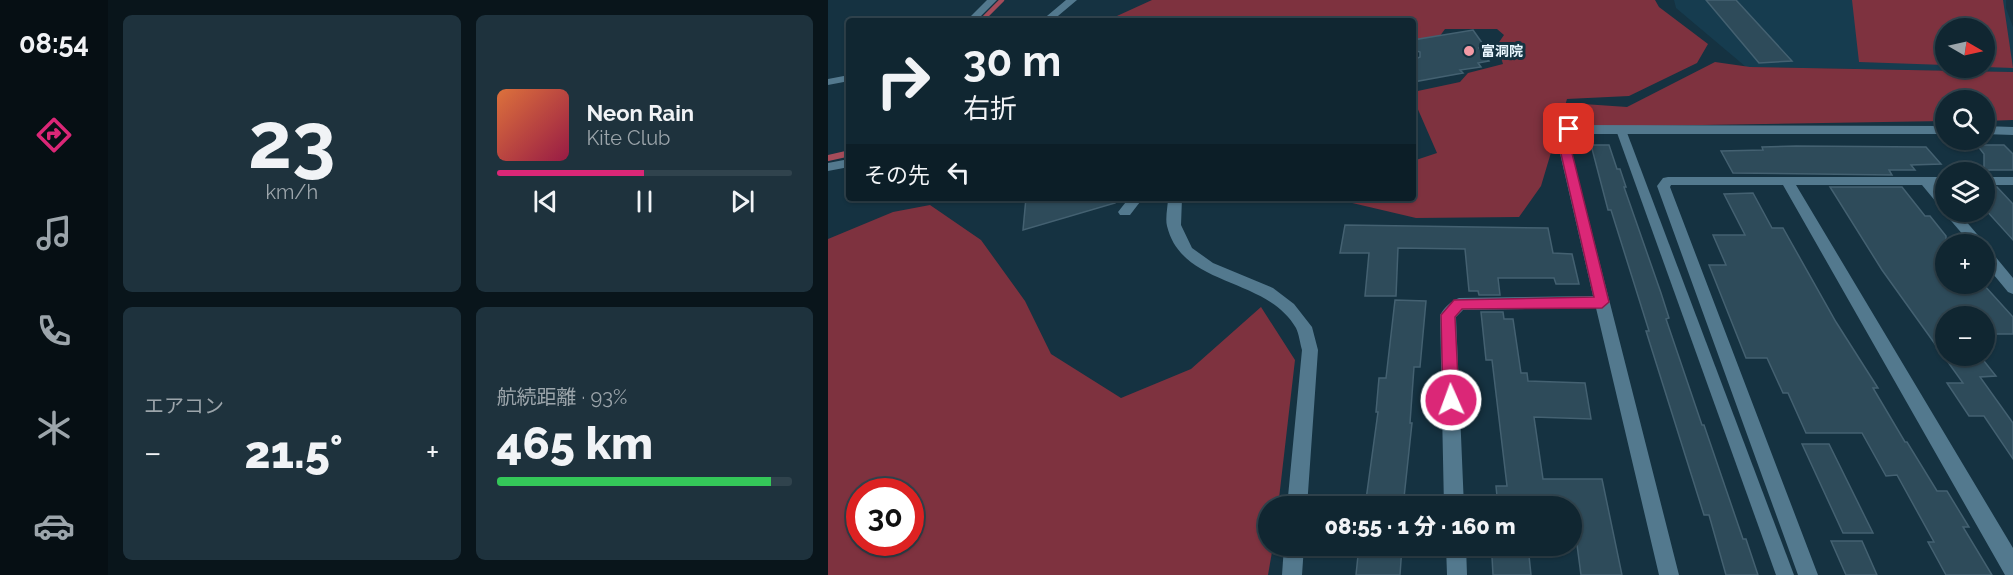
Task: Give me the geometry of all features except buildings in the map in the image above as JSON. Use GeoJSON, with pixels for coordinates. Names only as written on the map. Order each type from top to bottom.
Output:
{"type":"FeatureCollection","features":[{"type":"Feature","properties":{"kind":"street"},"geometry":{"type":"LineString","coordinates":[[974,18],[992,0]]}},
{"type":"Feature","properties":{"kind":"street"},"geometry":{"type":"LineString","coordinates":[[1050,18],[1072,0]]}},
{"type":"Feature","properties":{"kind":"street"},"geometry":{"type":"LineString","coordinates":[[828,82],[846,79]]}},
{"type":"Feature","properties":{"kind":"street"},"geometry":{"type":"LineString","coordinates":[[1669,575],[1561,132],[1569,129],[1935,130]]}},
{"type":"Feature","properties":{"kind":"street"},"geometry":{"type":"LineString","coordinates":[[1621,129],[1785,575]]}},
{"type":"Feature","properties":{"kind":"street"},"geometry":{"type":"LineString","coordinates":[[1995,131],[2012,132]]}},
{"type":"Feature","properties":{"kind":"street"},"geometry":{"type":"LineString","coordinates":[[828,167],[846,164]]}},
{"type":"Feature","properties":{"kind":"street"},"geometry":{"type":"LineString","coordinates":[[1809,575],[1663,186],[1668,181],[1935,181]]}},
{"type":"Feature","properties":{"kind":"street"},"geometry":{"type":"LineString","coordinates":[[1787,181],[2013,568]]}},
{"type":"Feature","properties":{"kind":"street"},"geometry":{"type":"LineString","coordinates":[[1926,181],[1935,192]]}},
{"type":"Feature","properties":{"kind":"street"},"geometry":{"type":"LineString","coordinates":[[1995,181],[2013,181]]}},
{"type":"Feature","properties":{"kind":"street"},"geometry":{"type":"LineString","coordinates":[[1125,212],[1134,201]]}},
{"type":"Feature","properties":{"kind":"street"},"geometry":{"type":"LineString","coordinates":[[1175,201],[1174,225],[1187,251],[1208,267],[1268,292],[1289,308],[1304,327],[1310,350],[1298,496]]}},
{"type":"Feature","properties":{"kind":"street"},"geometry":{"type":"LineString","coordinates":[[1959,222],[1970,234]]}},
{"type":"Feature","properties":{"kind":"street"},"geometry":{"type":"LineString","coordinates":[[1995,266],[2013,288]]}},
{"type":"Feature","properties":{"kind":"street"},"geometry":{"type":"LineString","coordinates":[[1455,496],[1448,315],[1459,304],[1602,302]]}},
{"type":"Feature","properties":{"kind":"street"},"geometry":{"type":"LineString","coordinates":[[1292,575],[1293,556]]}},
{"type":"Feature","properties":{"kind":"street"},"geometry":{"type":"LineString","coordinates":[[1456,556],[1457,575]]}},
{"type":"Feature","properties":{"kind":"shaded area"},"geometry":{"type":"Polygon","coordinates":[[[1152,0],[1655,0],[1659,7],[1708,44],[1697,63],[1629,96],[1567,99],[1541,186],[1519,217],[1416,218],[1344,201],[1416,201],[1416,160],[1437,153],[1416,105],[1416,91],[1460,82],[1468,73],[1503,64],[1497,45],[1504,35],[1497,29],[1445,29],[1437,40],[1421,42],[1416,38],[1416,18],[1113,18],[1152,0]]]}},
{"type":"Feature","properties":{"kind":"shaded area"},"geometry":{"type":"Polygon","coordinates":[[[1674,0],[2006,0],[2006,8],[2013,27],[2013,72],[1995,72],[1995,18],[1935,18],[1935,71],[1746,67],[1676,8],[1674,0]]]}},
{"type":"Feature","properties":{"kind":"shaded area"},"geometry":{"type":"Polygon","coordinates":[[[1852,0],[2003,0],[2013,68],[1995,67],[1995,18],[1935,18],[1935,65],[1859,62],[1852,0]]]}},
{"type":"Feature","properties":{"kind":"shaded area"},"geometry":{"type":"Polygon","coordinates":[[[1715,62],[1750,67],[1935,71],[1935,78],[1995,78],[1995,72],[2013,72],[2013,120],[1995,121],[1995,90],[1935,90],[1935,121],[1580,127],[1569,103],[1627,107],[1715,62]]]}},
{"type":"Feature","properties":{"kind":"shaded area"},"geometry":{"type":"Polygon","coordinates":[[[930,205],[981,240],[1025,301],[1051,354],[1121,398],[1191,369],[1261,307],[1295,360],[1279,496],[1258,496],[1258,556],[1271,556],[1268,575],[828,575],[828,239],[893,212],[930,205]]]}},
{"type":"Feature","properties":{"kind":"waterway"},"geometry":{"type":"LineString","coordinates":[[984,18],[1002,0]]}},
{"type":"Feature","properties":{"kind":"waterway"},"geometry":{"type":"LineString","coordinates":[[828,158],[846,154]]}},
{"type":"Feature","properties":{"kind":"place","name":"富洞院"},"geometry":{"type":"Point","coordinates":[1469,51]}},
{"type":"Feature","properties":{"kind":"route"},"geometry":{"type":"LineString","coordinates":[[1451,400],[1448,315],[1459,304],[1602,302],[1561,132],[1569,129]]}}]}
